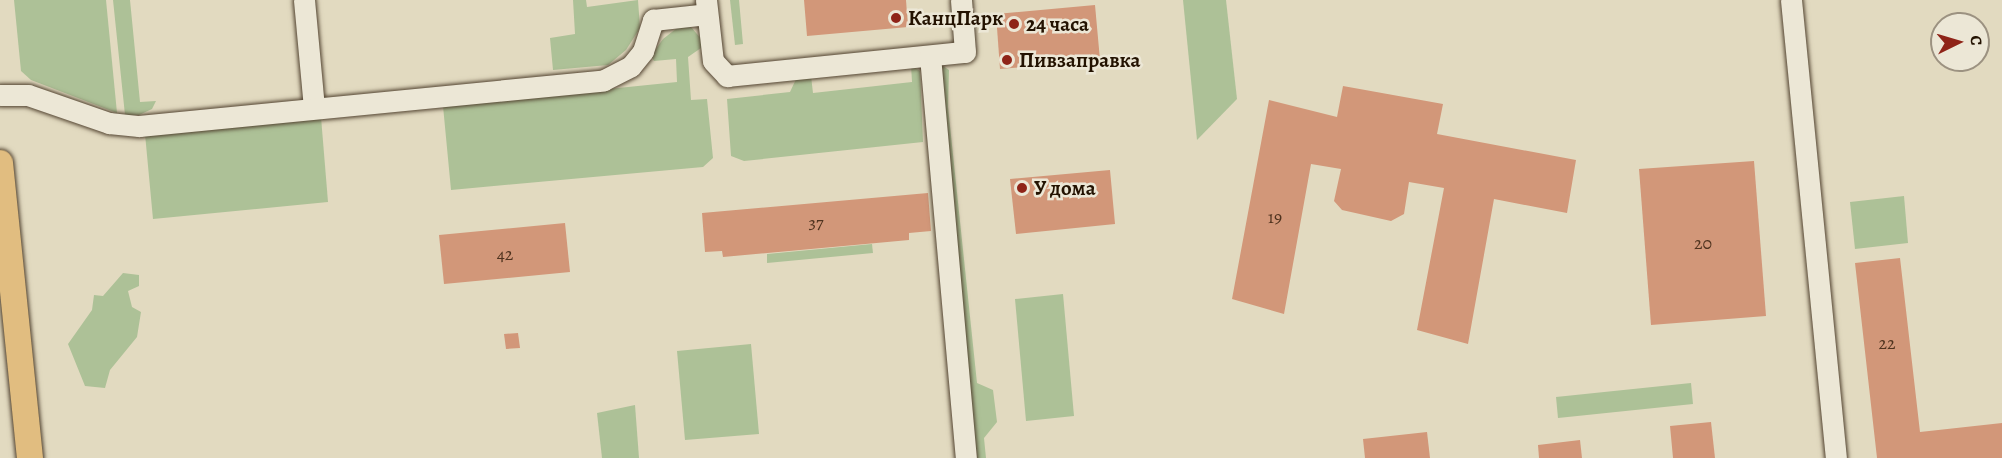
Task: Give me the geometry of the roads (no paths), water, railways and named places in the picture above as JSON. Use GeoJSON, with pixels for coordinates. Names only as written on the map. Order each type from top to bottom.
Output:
{"type":"FeatureCollection","features":[{"type":"Feature","properties":{"kind":"main road"},"geometry":{"type":"LineString","coordinates":[[0,163],[30,458]]}},
{"type":"Feature","properties":{"kind":"street"},"geometry":{"type":"LineString","coordinates":[[304,0],[314,108]]}},
{"type":"Feature","properties":{"kind":"street"},"geometry":{"type":"LineString","coordinates":[[0,95],[43,98],[123,126],[167,124],[604,80],[631,66],[643,51],[653,20],[707,7],[713,61],[727,76],[930,56],[965,52],[961,0]]}},
{"type":"Feature","properties":{"kind":"street"},"geometry":{"type":"LineString","coordinates":[[1791,0],[1836,458]]}},
{"type":"Feature","properties":{"kind":"street"},"geometry":{"type":"LineString","coordinates":[[930,56],[966,458]]}},
{"type":"Feature","properties":{"kind":"place","name":"КанцПарк"},"geometry":{"type":"Point","coordinates":[896,18]}},
{"type":"Feature","properties":{"kind":"place","name":"24 часа"},"geometry":{"type":"Point","coordinates":[1014,24]}},
{"type":"Feature","properties":{"kind":"place","name":"Пивзаправка"},"geometry":{"type":"Point","coordinates":[1007,60]}},
{"type":"Feature","properties":{"kind":"place","name":"У дома"},"geometry":{"type":"Point","coordinates":[1022,188]}}]}
